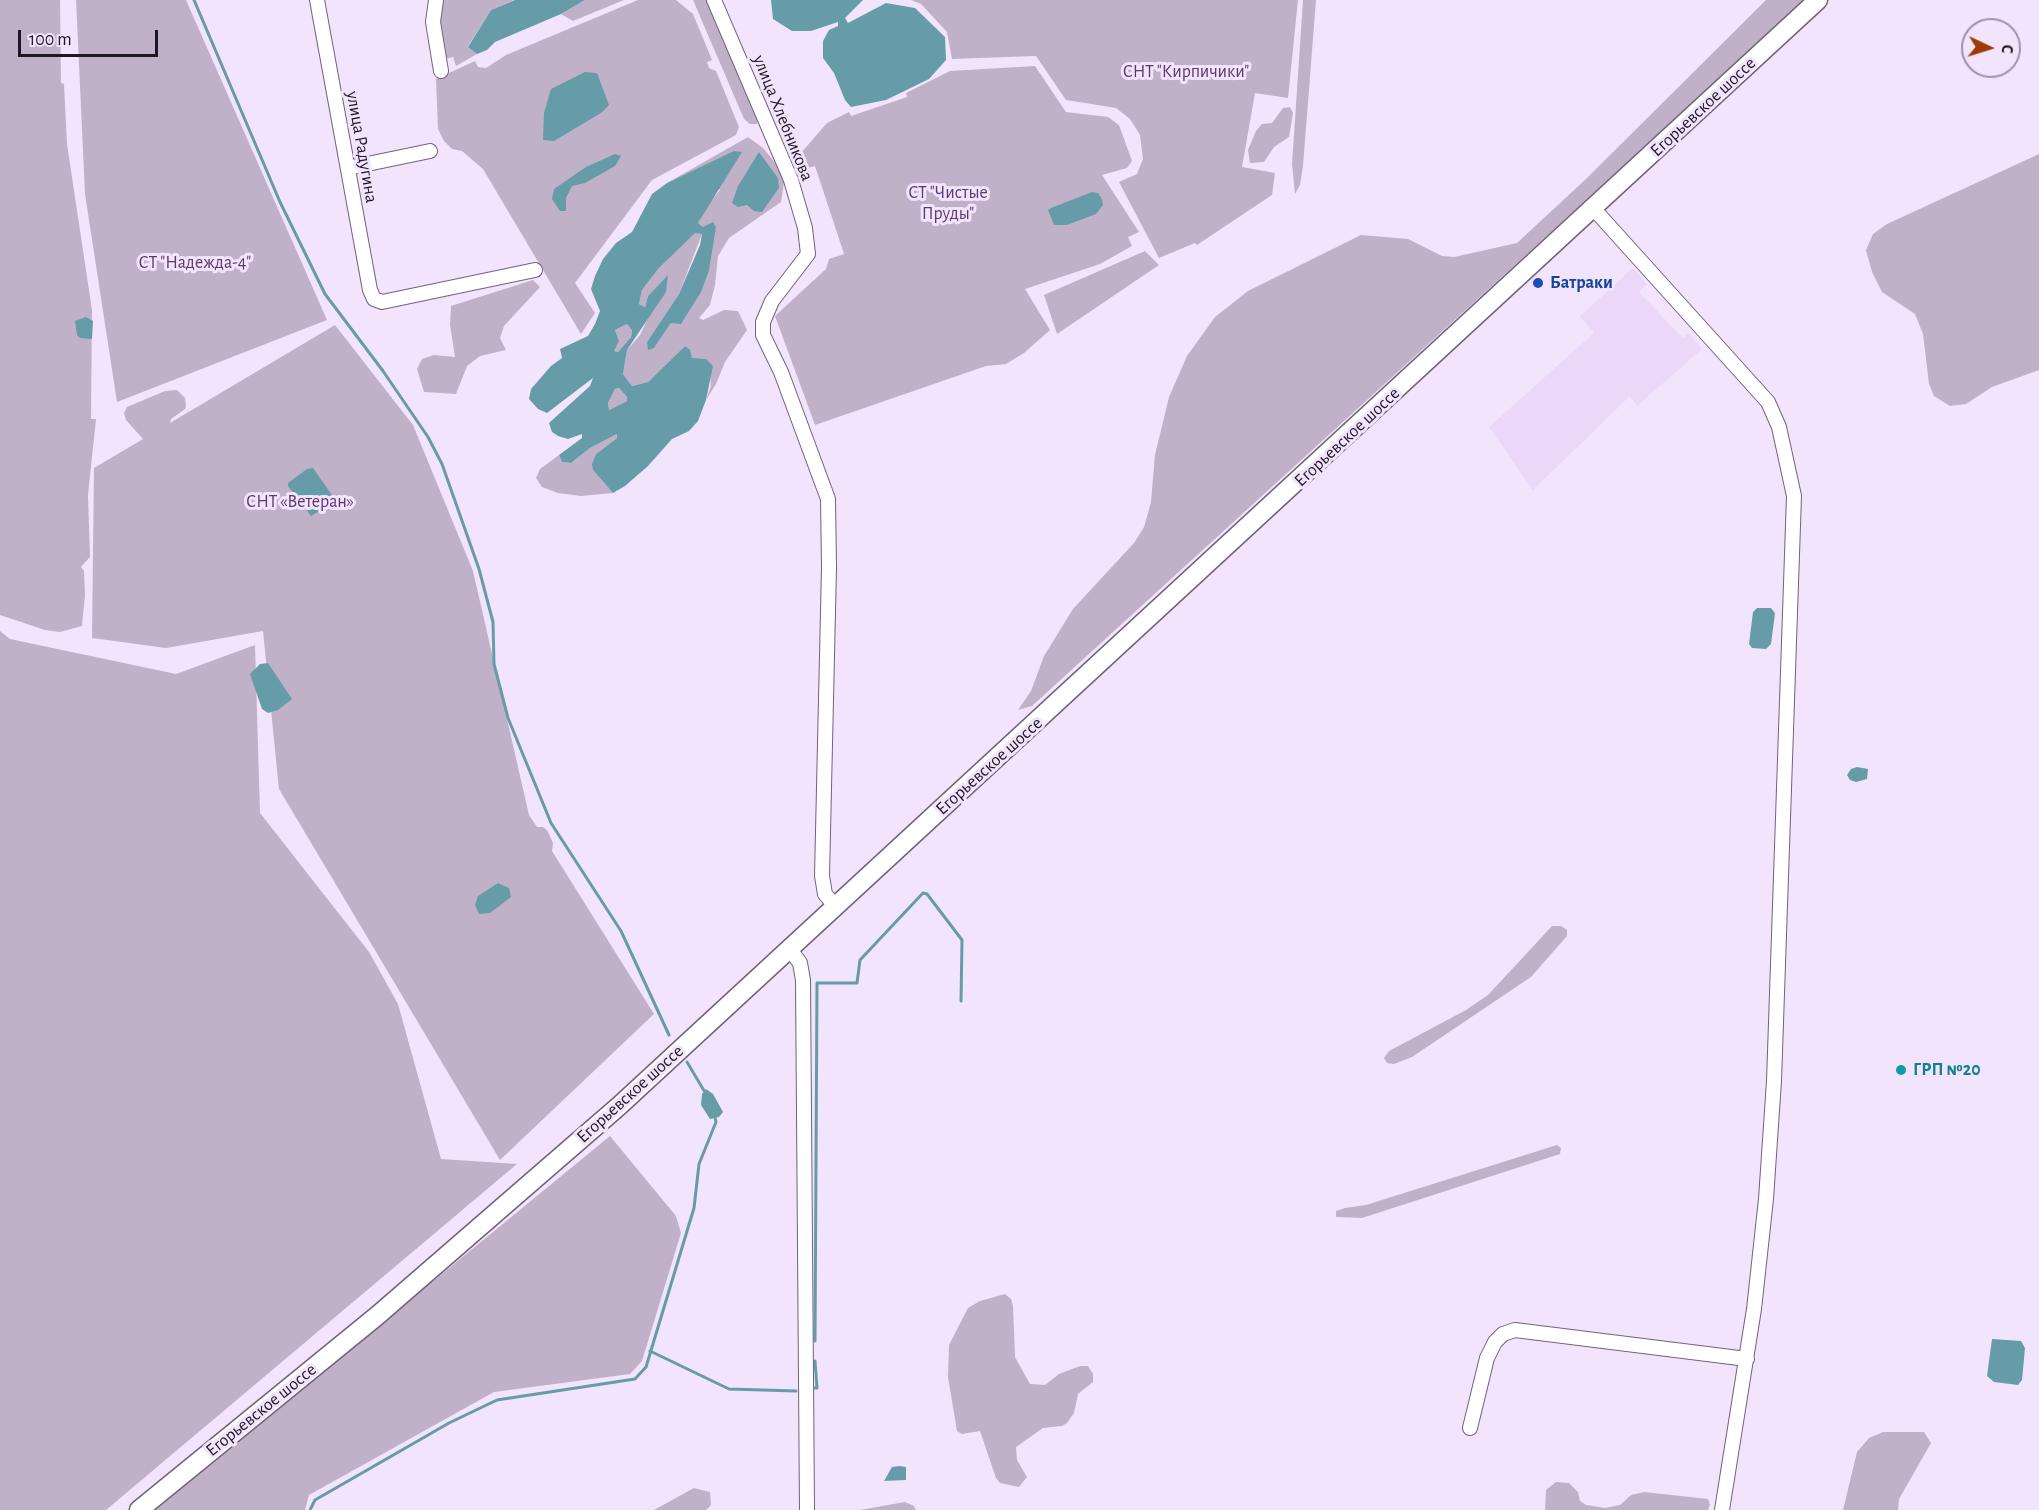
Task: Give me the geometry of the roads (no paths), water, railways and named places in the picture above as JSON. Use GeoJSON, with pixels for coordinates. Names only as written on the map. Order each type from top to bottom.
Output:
{"type":"FeatureCollection","features":[{"type":"Feature","properties":{"kind":"main road","name":"Егорьевское шоссе"},"geometry":{"type":"LineString","coordinates":[[139,1510],[378,1315],[619,1106],[1818,0]]}},
{"type":"Feature","properties":{"kind":"street","name":"улица Радугина"},"geometry":{"type":"LineString","coordinates":[[317,0],[370,290],[374,299],[382,302],[535,270]]}},
{"type":"Feature","properties":{"kind":"street"},"geometry":{"type":"LineString","coordinates":[[436,0],[433,22],[441,72]]}},
{"type":"Feature","properties":{"kind":"street","name":"улица Хлебникова"},"geometry":{"type":"LineString","coordinates":[[714,0],[791,180],[806,228],[808,254],[772,301],[763,322],[763,335],[781,372],[828,499],[829,567],[822,876],[825,894],[836,906]]}},
{"type":"Feature","properties":{"kind":"street"},"geometry":{"type":"LineString","coordinates":[[348,168],[430,151]]}},
{"type":"Feature","properties":{"kind":"street"},"geometry":{"type":"LineString","coordinates":[[1593,208],[1768,402],[1779,427],[1792,479],[1794,508],[1774,1081],[1765,1210],[1747,1359],[1722,1510]]}},
{"type":"Feature","properties":{"kind":"street"},"geometry":{"type":"LineString","coordinates":[[789,948],[800,963],[803,980],[807,1510]]}},
{"type":"Feature","properties":{"kind":"street"},"geometry":{"type":"LineString","coordinates":[[1470,1428],[1486,1358],[1495,1342],[1503,1335],[1515,1330],[1747,1359]]}},
{"type":"Feature","properties":{"kind":"waterway"},"geometry":{"type":"LineString","coordinates":[[194,0],[280,202],[325,294],[383,371],[428,437],[442,464],[479,569],[493,622],[494,664],[508,718],[551,823],[621,931],[669,1035]]}},
{"type":"Feature","properties":{"kind":"waterway"},"geometry":{"type":"LineString","coordinates":[[815,1341],[817,983],[857,983],[860,960],[923,893],[927,894],[962,940],[961,1001]]}},
{"type":"Feature","properties":{"kind":"waterway"},"geometry":{"type":"LineString","coordinates":[[687,1062],[706,1094]]}},
{"type":"Feature","properties":{"kind":"waterway"},"geometry":{"type":"LineString","coordinates":[[310,1510],[315,1500],[449,1423],[497,1400],[635,1379],[646,1367],[694,1208],[699,1164],[716,1122],[714,1114]]}},
{"type":"Feature","properties":{"kind":"waterway"},"geometry":{"type":"LineString","coordinates":[[650,1351],[729,1389],[796,1391]]}},
{"type":"Feature","properties":{"kind":"waterway"},"geometry":{"type":"LineString","coordinates":[[813,1388],[817,1388],[815,1361]]}},
{"type":"Feature","properties":{"kind":"place","name":"Батраки"},"geometry":{"type":"Point","coordinates":[1538,283]}},
{"type":"Feature","properties":{"kind":"place","name":"ГРП №20"},"geometry":{"type":"Point","coordinates":[1901,1070]}},
{"type":"Feature","properties":{"kind":"park label","name":"СНТ \"Кирпичики\""},"geometry":{"type":"Point","coordinates":[1186,72]}},
{"type":"Feature","properties":{"kind":"park label","name":"СТ \"Чистые Пруды\""},"geometry":{"type":"Point","coordinates":[948,203]}},
{"type":"Feature","properties":{"kind":"park label","name":"СТ \"Надежда-4\""},"geometry":{"type":"Point","coordinates":[195,263]}},
{"type":"Feature","properties":{"kind":"park label","name":"СНТ «Ветеран»"},"geometry":{"type":"Point","coordinates":[300,502]}}]}
